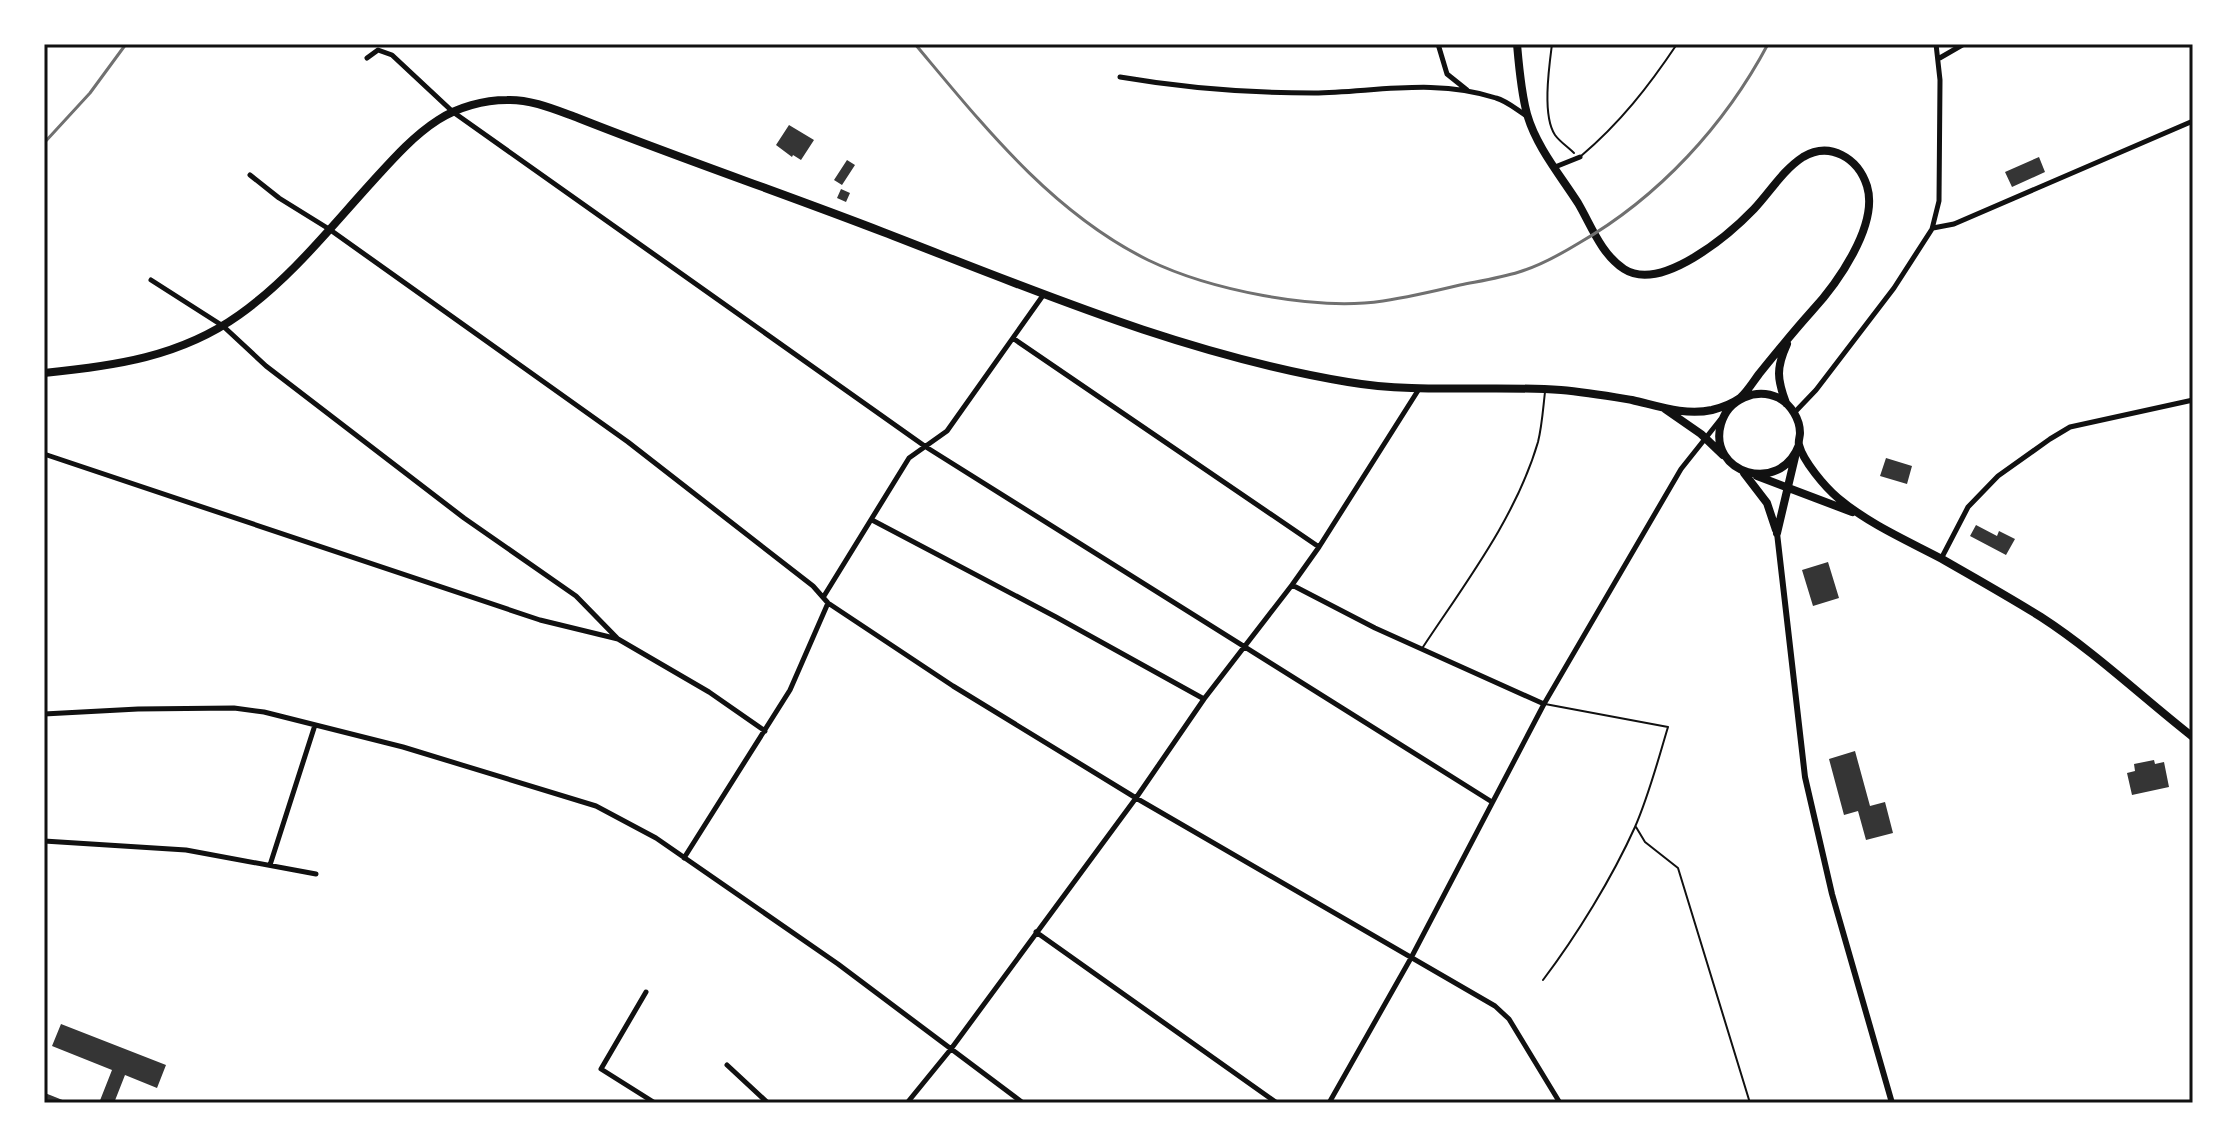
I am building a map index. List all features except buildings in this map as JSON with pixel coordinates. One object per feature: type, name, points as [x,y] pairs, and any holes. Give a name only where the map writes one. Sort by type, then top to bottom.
[{"type":"highway","points":[[1520,45],[1528,117],[1538,139],[1601,243],[1627,271],[1641,276],[1661,274],[1685,262],[1732,229],[1799,161],[1820,151],[1840,154],[1856,166],[1866,183],[1869,204],[1866,222],[1837,281],[1724,416],[1720,440],[1729,461]]},
{"type":"highway","points":[[44,373],[142,360],[172,351],[223,326],[278,284],[410,143],[439,119],[482,103],[508,99],[544,107],[1112,321],[1238,360],[1351,383],[1420,389],[1587,392],[1697,412],[1762,394],[1786,403]]},
{"type":"highway","points":[[1777,533],[1800,430],[1780,385],[1779,362],[1792,333]]},
{"type":"highway","points":[[1661,407],[1706,438],[1741,470],[1767,503],[1777,533]]},
{"type":"highway","points":[[1741,470],[1754,474],[1775,472],[1788,464],[1798,448]]},
{"type":"highway","points":[[1798,448],[1821,480],[1857,514]]},
{"type":"highway","points":[[1741,470],[1857,514],[1941,559],[2068,635],[2193,737]]},
{"type":"main road","points":[[1777,533],[1805,777],[1832,894],[1892,1103]]},
{"type":"street","points":[[1438,44],[1447,74],[1468,91]]},
{"type":"street","points":[[1794,413],[1816,390],[1894,288],[1932,229],[1939,201],[1936,44]]},
{"type":"street","points":[[1938,59],[1964,44]]},
{"type":"street","points":[[367,58],[378,50],[392,55],[453,112],[926,447],[1492,802]]},
{"type":"street","points":[[1120,77],[1173,85],[1316,93],[1414,85],[1498,98],[1528,117]]},
{"type":"street","points":[[1932,229],[1954,224],[2193,121]]},
{"type":"street","points":[[1555,167],[1580,157]]},
{"type":"street","points":[[250,175],[628,442],[824,596],[828,603],[913,661],[1136,798],[1502,1012],[1560,1103]]},
{"type":"street","points":[[151,280],[223,326],[266,366],[464,518],[576,596],[618,639],[709,692],[765,731]]},
{"type":"street","points":[[824,596],[909,458],[947,431],[1044,293]]},
{"type":"street","points":[[1014,339],[1319,547]]},
{"type":"street","points":[[907,1103],[951,1049],[1136,798],[1204,699],[1292,585],[1420,389]]},
{"type":"street","points":[[1941,559],[1968,507],[1998,476],[2050,439],[2070,427],[2193,400]]},
{"type":"street","points":[[1329,1103],[1411,958],[1544,704],[1681,469],[1724,416]]},
{"type":"street","points":[[44,454],[540,620],[618,639]]},
{"type":"street","points":[[872,520],[1204,699]]},
{"type":"street","points":[[1292,585],[1375,628],[1544,704]]},
{"type":"street","points":[[684,858],[800,670],[828,603]]},
{"type":"street","points":[[44,714],[234,708],[264,712],[403,747],[596,806],[656,838],[838,964],[1023,1103]]},
{"type":"street","points":[[270,865],[315,725]]},
{"type":"street","points":[[44,841],[186,850],[316,874]]},
{"type":"street","points":[[1036,932],[1277,1103]]},
{"type":"street","points":[[646,992],[601,1069],[655,1103]]},
{"type":"street","points":[[727,1065],[768,1103]]},
{"type":"lane","points":[[1580,157],[1622,119],[1652,83],[1677,44]]},
{"type":"lane","points":[[1422,648],[1495,537],[1530,465],[1539,438],[1545,389]]},
{"type":"lane","points":[[1543,980],[1587,916],[1635,826],[1668,727],[1544,704]]},
{"type":"lane","points":[[1635,826],[1645,842],[1678,868],[1750,1103]]},
{"type":"path","points":[[1552,44],[1548,73],[1549,124],[1555,136],[1580,157]]},
{"type":"railway","points":[[44,143],[90,93],[126,44]]},
{"type":"railway","points":[[915,44],[1021,164],[1080,217],[1113,240],[1148,260],[1201,280],[1263,296],[1326,303],[1402,298],[1519,272],[1557,255],[1608,225],[1663,181],[1732,103],[1768,44]]}]
